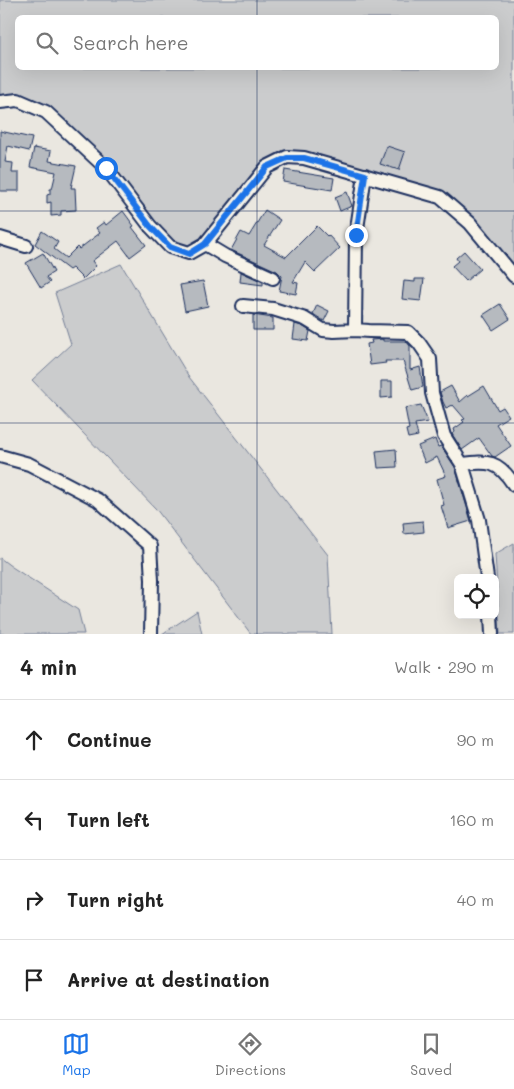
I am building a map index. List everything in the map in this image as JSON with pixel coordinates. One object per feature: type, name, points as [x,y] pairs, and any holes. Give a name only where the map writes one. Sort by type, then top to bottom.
[{"type":"street","points":[[0,102],[18,100],[46,112],[106,168],[150,226],[170,247],[189,254],[205,244],[267,167],[287,158],[304,158],[440,197],[470,223],[514,276]]},
{"type":"street","points":[[355,330],[356,235],[365,175]]},
{"type":"street","points":[[0,238],[26,246]]},
{"type":"street","points":[[205,244],[225,256],[273,278]]},
{"type":"street","points":[[243,306],[273,309],[305,319],[323,330],[408,332],[419,343],[430,358],[432,393],[444,436],[462,464],[479,520],[486,574]]},
{"type":"street","points":[[0,456],[29,464],[98,500],[150,546],[152,580],[151,634]]},
{"type":"street","points":[[462,464],[485,461],[497,466],[509,476],[514,485]]},
{"type":"street","points":[[491,619],[492,634]]},
{"type":"shaded area","points":[[0,0],[514,0],[514,279],[440,197],[304,158],[267,167],[205,244],[178,250],[59,124],[19,100],[0,105]]},
{"type":"shaded area","points":[[121,264],[189,377],[328,555],[332,634],[251,634],[156,509],[32,380],[71,344],[55,293]]},
{"type":"shaded area","points":[[514,543],[514,634],[500,634],[499,574],[496,574],[495,554]]},
{"type":"shaded area","points":[[0,558],[78,610],[84,634],[0,634]]},
{"type":"shaded area","points":[[197,611],[202,634],[162,634]]},
{"type":"building","points":[[0,131],[32,138],[29,151],[8,146],[5,162],[13,163],[12,173],[19,173],[19,191],[0,191]]},
{"type":"building","points":[[387,146],[405,152],[399,170],[380,164]]},
{"type":"building","points":[[34,148],[51,151],[49,161],[76,166],[71,188],[75,188],[76,210],[61,211],[61,215],[51,216],[51,202],[47,203],[47,195],[50,194],[50,189],[52,189],[56,172],[30,167]]},
{"type":"building","points":[[285,170],[334,178],[332,190],[283,182]]},
{"type":"building","points":[[347,192],[352,206],[340,211],[335,197]]},
{"type":"building","points":[[265,210],[280,220],[264,245],[286,257],[317,226],[340,248],[315,272],[305,262],[293,282],[298,283],[296,294],[279,291],[282,276],[277,271],[231,250],[241,232],[249,236]]},
{"type":"building","points":[[123,211],[134,226],[132,227],[146,245],[130,257],[118,241],[92,261],[96,266],[83,279],[72,268],[69,270],[35,244],[42,231],[58,242],[54,249],[66,258],[77,247],[79,249],[100,233],[96,228],[104,222],[106,225]]},
{"type":"building","points":[[464,251],[480,269],[466,281],[452,266],[458,261],[456,258]]},
{"type":"building","points":[[43,253],[54,272],[46,277],[50,282],[41,288],[26,263]]},
{"type":"building","points":[[241,272],[263,282],[263,285],[240,282]]},
{"type":"building","points":[[415,279],[424,279],[421,301],[402,299],[404,281],[415,282]]},
{"type":"building","points":[[203,281],[208,306],[185,311],[180,285]]},
{"type":"building","points":[[500,304],[510,319],[493,330],[483,315]]},
{"type":"building","points":[[317,305],[329,311],[324,321],[313,314]]},
{"type":"building","points":[[253,315],[273,318],[273,330],[253,330]]},
{"type":"building","points":[[295,324],[310,331],[308,341],[293,339]]},
{"type":"building","points":[[383,339],[383,341],[406,341],[410,346],[410,370],[420,367],[423,387],[412,390],[403,361],[385,361],[386,363],[370,365],[367,344],[372,343],[371,340]]},
{"type":"building","points":[[381,381],[392,381],[392,397],[381,398]]},
{"type":"building","points":[[451,386],[460,402],[484,386],[498,410],[503,407],[509,416],[496,424],[511,446],[495,457],[492,456],[479,438],[462,450],[452,434],[455,432],[454,429],[464,422],[462,420],[465,419],[453,405],[446,408],[440,392]]},
{"type":"building","points":[[421,405],[428,422],[415,424],[418,436],[408,438],[406,430],[409,429],[405,408]]},
{"type":"building","points":[[435,439],[438,447],[441,446],[455,467],[471,521],[448,528],[441,506],[444,505],[437,479],[446,476],[437,457],[425,463],[418,446]]},
{"type":"building","points":[[396,449],[397,467],[378,468],[376,451]]},
{"type":"building","points":[[423,521],[424,532],[404,534],[403,523]]},
{"type":"route","points":[[106,168],[150,226],[170,247],[189,254],[205,244],[267,167],[287,158],[304,158],[365,175],[356,235]]}]
